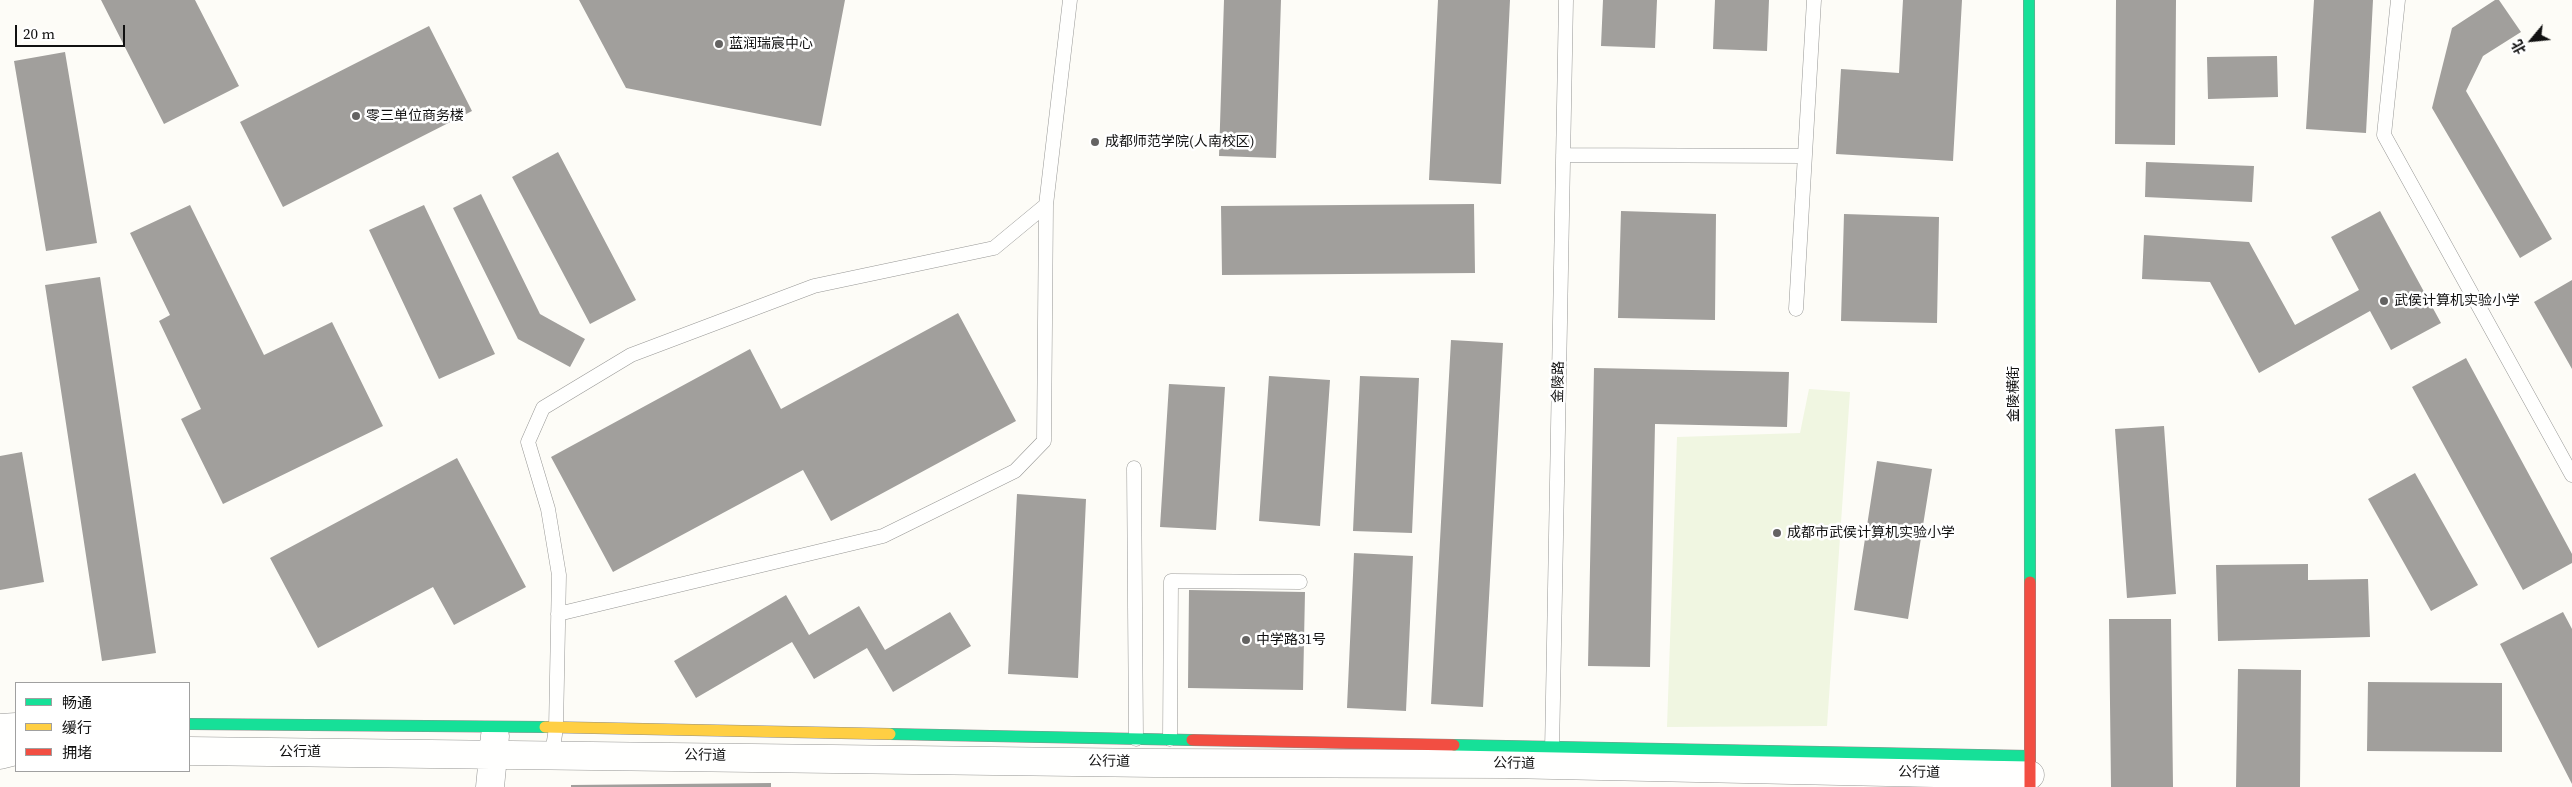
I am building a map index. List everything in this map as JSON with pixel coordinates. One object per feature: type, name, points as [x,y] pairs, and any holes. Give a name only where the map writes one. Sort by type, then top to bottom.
[{"type":"street","name":"金陵横街","points":[[2029,0],[2030,773]]},
{"type":"street","name":"公行道","points":[[190,724],[496,726],[554,741]]},
{"type":"street","points":[[490,787],[496,726]]},
{"type":"street","points":[[0,728],[15,727]]},
{"type":"street","name":"公行道","points":[[190,751],[493,753],[554,741],[1154,753],[1505,765],[1552,755],[2030,773]]},
{"type":"street","points":[[0,755],[15,750]]},
{"type":"lane","points":[[558,614],[883,536],[1015,471],[1044,441],[1046,205],[1070,0]]},
{"type":"lane","name":"金陵路","points":[[1552,755],[1566,0]]},
{"type":"lane","points":[[1796,309],[1814,0]]},
{"type":"lane","points":[[2398,0],[2384,135],[2572,475]]},
{"type":"lane","points":[[1563,155],[1804,156]]},
{"type":"lane","points":[[554,741],[559,575],[548,509],[528,442],[544,408],[631,355],[814,286],[994,248],[1046,205]]},
{"type":"lane","points":[[1134,468],[1154,753]]},
{"type":"lane","points":[[1154,753],[1171,581],[1300,582]]},
{"type":"green space","points":[[1809,389],[1850,392],[1827,726],[1667,727],[1677,437],[1800,433]]},
{"type":"building","points":[[101,0],[195,0],[239,86],[164,124]]},
{"type":"building","name":"蓝润瑞宸中心","points":[[579,0],[845,0],[821,126],[626,88]]},
{"type":"building","points":[[1224,0],[1281,0],[1276,158],[1219,156]]},
{"type":"building","points":[[1438,0],[1510,0],[1501,184],[1429,180]]},
{"type":"building","points":[[1603,0],[1657,0],[1655,48],[1601,46]]},
{"type":"building","points":[[1715,0],[1769,0],[1767,51],[1713,49]]},
{"type":"building","points":[[1903,0],[1962,0],[1953,161],[1836,154],[1841,69],[1899,73]]},
{"type":"building","points":[[2116,0],[2176,0],[2175,145],[2115,144]]},
{"type":"building","points":[[2314,0],[2373,0],[2366,133],[2306,129]]},
{"type":"building","points":[[2495,0],[2499,0],[2521,32],[2483,56],[2466,91],[2552,239],[2520,258],[2432,108],[2452,28]]},
{"type":"building","name":"零三单位商务楼","points":[[429,26],[472,111],[283,207],[240,122]]},
{"type":"building","points":[[65,52],[97,243],[46,251],[14,61]]},
{"type":"building","points":[[2277,56],[2278,97],[2208,99],[2207,57]]},
{"type":"building","points":[[558,152],[636,300],[590,324],[512,177]]},
{"type":"building","points":[[2146,162],[2254,166],[2252,202],[2145,197]]},
{"type":"building","points":[[481,194],[540,314],[585,339],[570,367],[518,339],[453,208]]},
{"type":"building","points":[[1474,204],[1475,273],[1222,275],[1221,206]]},
{"type":"building","points":[[190,205],[264,355],[332,322],[383,426],[223,504],[181,419],[201,409],[159,321],[170,315],[130,233]]},
{"type":"building","points":[[424,205],[495,354],[439,379],[369,230]]},
{"type":"building","points":[[1621,211],[1716,214],[1715,320],[1618,318]]},
{"type":"building","name":"武侯计算机实验小学","points":[[2380,211],[2441,323],[2391,350],[2370,311],[2259,373],[2210,282],[2142,279],[2144,235],[2249,242],[2295,325],[2359,290],[2331,237]]},
{"type":"building","points":[[1844,214],[1939,217],[1937,323],[1841,321]]},
{"type":"building","points":[[100,277],[156,653],[102,661],[45,285]]},
{"type":"building","points":[[2572,280],[2572,369],[2534,302]]},
{"type":"building","points":[[958,313],[1016,421],[831,521],[803,470],[613,572],[551,457],[750,349],[781,409]]},
{"type":"building","points":[[1451,340],[1503,343],[1483,707],[1431,704]]},
{"type":"building","points":[[2466,358],[2572,554],[2572,563],[2523,590],[2412,387]]},
{"type":"building","points":[[1594,368],[1789,372],[1787,427],[1655,424],[1650,667],[1588,666]]},
{"type":"building","points":[[1269,376],[1330,380],[1320,526],[1259,521]]},
{"type":"building","points":[[1360,376],[1419,378],[1412,533],[1353,531]]},
{"type":"building","points":[[1169,384],[1225,387],[1216,530],[1160,527]]},
{"type":"building","points":[[2164,426],[2176,594],[2127,598],[2115,429]]},
{"type":"building","points":[[22,452],[44,582],[0,590],[0,456]]},
{"type":"building","points":[[457,458],[526,587],[454,625],[433,587],[318,648],[270,558]]},
{"type":"building","points":[[1877,461],[1932,469],[1908,619],[1854,610]]},
{"type":"building","points":[[2415,473],[2478,585],[2431,611],[2368,499]]},
{"type":"building","points":[[1017,494],[1086,499],[1078,678],[1008,674]]},
{"type":"building","points":[[1354,553],[1413,556],[1406,711],[1347,708]]},
{"type":"building","points":[[2308,564],[2308,580],[2368,579],[2370,637],[2218,641],[2216,565]]},
{"type":"building","name":"中学路31号","points":[[1189,590],[1305,592],[1303,690],[1188,688]]},
{"type":"building","points":[[786,595],[809,635],[859,606],[885,650],[950,612],[971,646],[893,692],[867,648],[814,679],[792,642],[696,698],[674,661]]},
{"type":"building","points":[[2563,612],[2572,629],[2572,784],[2500,644]]},
{"type":"building","points":[[2109,619],[2171,619],[2173,787],[2111,787]]},
{"type":"building","points":[[2238,669],[2301,670],[2300,787],[2236,787]]},
{"type":"building","points":[[2368,682],[2502,683],[2502,752],[2367,751]]},
{"type":"building","points":[[771,783],[771,787],[571,787],[571,785]]},
{"type":"traffic: fast","points":[[2029,0],[2030,582]]},
{"type":"traffic: fast","points":[[190,724],[545,727]]},
{"type":"traffic: fast","points":[[890,734],[1192,740]]},
{"type":"traffic: fast","points":[[1454,745],[2030,756]]},
{"type":"traffic: slow","points":[[545,727],[890,734]]},
{"type":"traffic: jam","points":[[2030,582],[2030,787]]},
{"type":"traffic: jam","points":[[1192,740],[1454,745]]},
{"type":"place","name":"蓝润瑞宸中心","points":[[719,44]]},
{"type":"place","name":"零三单位商务楼","points":[[356,116]]},
{"type":"place","name":"成都师范学院(人南校区)","points":[[1095,142]]},
{"type":"place","name":"武侯计算机实验小学","points":[[2384,301]]},
{"type":"place","name":"成都市武侯计算机实验小学","points":[[1777,533]]},
{"type":"place","name":"中学路31号","points":[[1246,640]]}]
